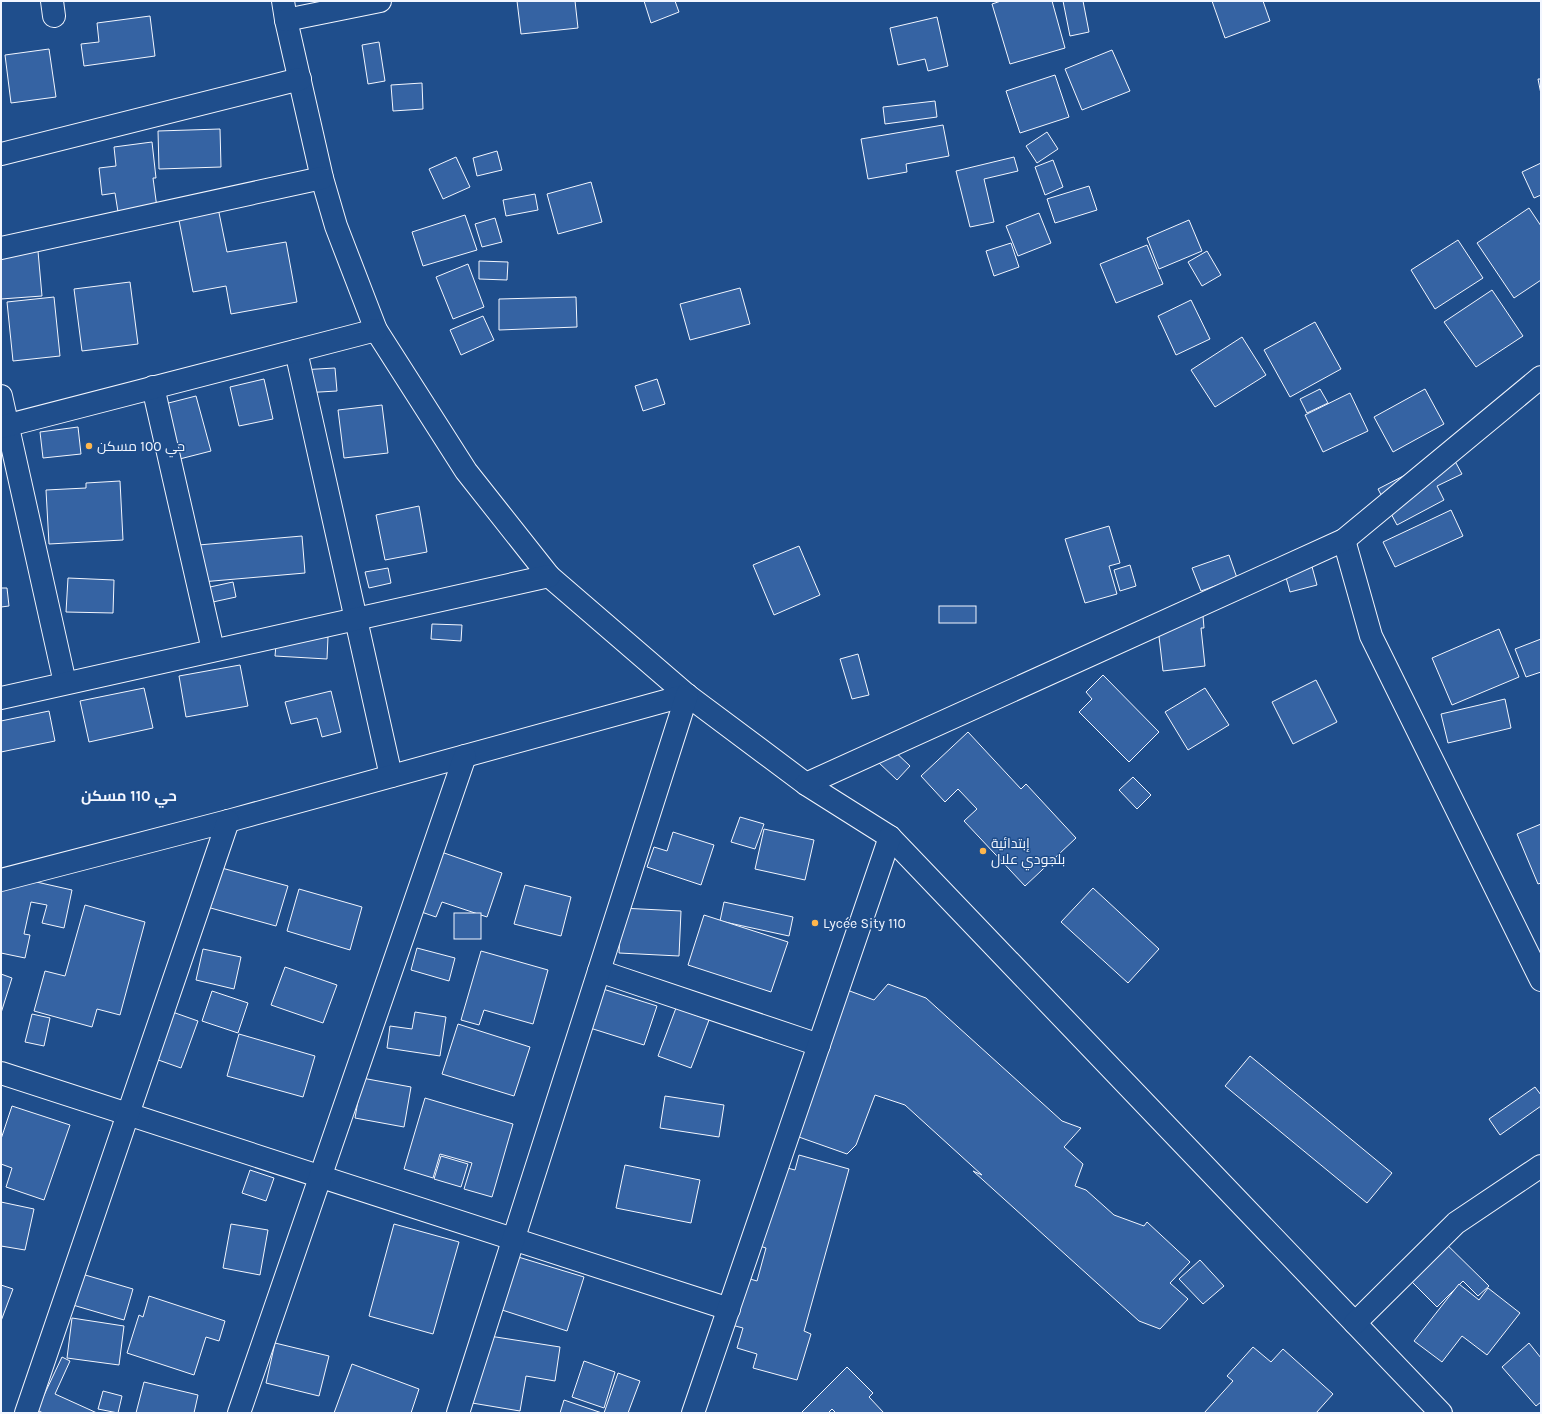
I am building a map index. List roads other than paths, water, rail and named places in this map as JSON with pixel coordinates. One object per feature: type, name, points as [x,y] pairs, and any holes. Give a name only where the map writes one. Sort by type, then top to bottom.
[{"type":"street","points":[[380,1],[284,11],[322,178],[336,226],[376,330],[466,471],[549,576],[687,695],[806,784],[890,837],[1441,1413]]},
{"type":"street","points":[[1,154],[300,79]]},
{"type":"street","points":[[1,248],[322,178]]},
{"type":"street","points":[[4,426],[376,330]]},
{"type":"street","points":[[296,351],[391,776]]},
{"type":"street","points":[[806,784],[1344,540],[1541,377]]},
{"type":"street","points":[[153,388],[213,650]]},
{"type":"street","points":[[1,396],[4,426],[65,683]]},
{"type":"street","points":[[1344,540],[1371,636],[1541,980]]},
{"type":"street","points":[[1,698],[549,576]]},
{"type":"street","points":[[1,880],[228,821],[687,695]]},
{"type":"street","points":[[458,1413],[687,695]]},
{"type":"street","points":[[239,1413],[465,756]]},
{"type":"street","points":[[26,1413],[228,821]]},
{"type":"street","points":[[693,1413],[890,837]]},
{"type":"street","points":[[599,971],[819,1045]]},
{"type":"street","points":[[1,1073],[729,1309]]},
{"type":"street","points":[[1355,1323],[1456,1223],[1541,1166]]},
{"type":"place","name":"حي 100 مسكن","points":[[89,446]]},
{"type":"place","name":"إبتدائية بلجودي علال","points":[[983,851]]},
{"type":"place","name":"Lycée Sity 110","points":[[815,923]]},
{"type":"district","name":"حي 110 مسكن","points":[[129,796]]}]
